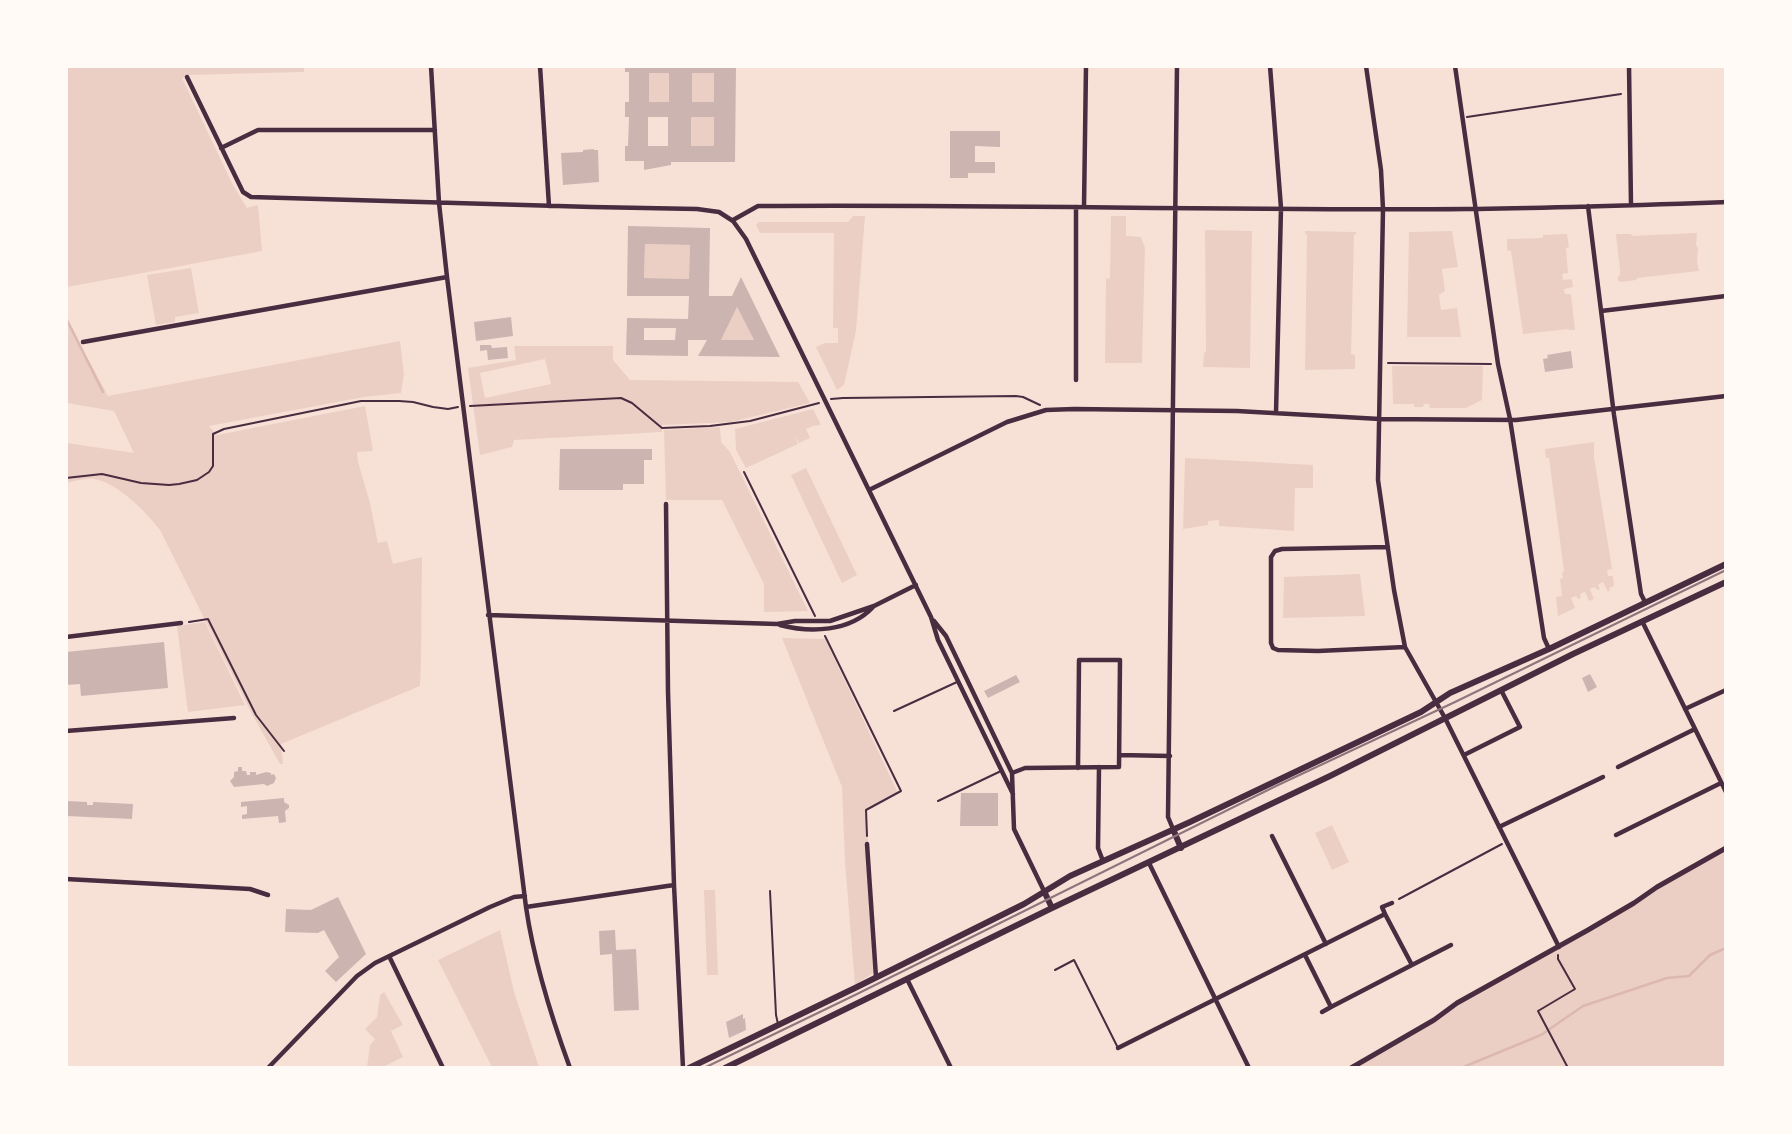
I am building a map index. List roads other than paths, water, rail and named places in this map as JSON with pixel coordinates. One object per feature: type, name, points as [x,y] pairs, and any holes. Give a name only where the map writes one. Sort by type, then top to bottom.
[{"type":"main road","points":[[689,1068],[1024,904],[1063,879],[1421,712],[1450,693],[1726,564]]},
{"type":"main road","points":[[725,1068],[1726,582]]},
{"type":"main road","points":[[1173,829],[1181,848]]},
{"type":"main road","points":[[1044,891],[1052,908]]},
{"type":"street","points":[[431,66],[439,203],[447,277],[526,907],[547,998],[570,1068]]},
{"type":"street","points":[[540,66],[549,206]]},
{"type":"street","points":[[1084,207],[1086,66]]},
{"type":"street","points":[[1173,829],[1168,817],[1177,66]]},
{"type":"street","points":[[1270,66],[1281,208],[1276,413]]},
{"type":"street","points":[[1366,66],[1381,170],[1383,208],[1378,480],[1405,647],[1464,755],[1559,947]]},
{"type":"street","points":[[1455,66],[1498,364],[1510,419],[1544,638],[1549,649]]},
{"type":"street","points":[[1629,66],[1631,205]]},
{"type":"street","points":[[187,77],[243,192],[251,197],[708,209],[733,220],[746,239],[916,585],[938,640],[1013,793]]},
{"type":"street","points":[[222,148],[258,131],[435,130]]},
{"type":"street","points":[[733,220],[758,206],[1475,209],[1726,202]]},
{"type":"street","points":[[1588,206],[1614,410],[1641,594],[1645,602]]},
{"type":"street","points":[[1076,207],[1076,380]]},
{"type":"street","points":[[83,342],[447,277]]},
{"type":"street","points":[[1601,311],[1726,296]]},
{"type":"street","points":[[869,490],[1007,422],[1046,410],[1276,413],[1380,419],[1510,419],[1726,396]]},
{"type":"street","points":[[666,504],[674,885],[683,1068]]},
{"type":"street","points":[[1388,547],[1275,551],[1271,557],[1271,643],[1273,648],[1278,650],[1405,647]]},
{"type":"street","points":[[488,615],[777,624],[795,621],[818,622],[830,621],[874,606],[916,585]]},
{"type":"street","points":[[777,624],[794,629],[832,628],[850,622],[874,606]]},
{"type":"street","points":[[931,618],[946,636],[1012,773],[1014,830],[1044,891]]},
{"type":"street","points":[[1641,621],[1726,792]]},
{"type":"street","points":[[66,636],[181,623]]},
{"type":"street","points":[[1012,773],[1025,768],[1078,768],[1119,767],[1120,660],[1079,660],[1078,768]]},
{"type":"street","points":[[1464,755],[1520,727],[1501,689]]},
{"type":"street","points":[[1685,709],[1726,690]]},
{"type":"street","points":[[66,731],[234,718]]},
{"type":"street","points":[[1618,766],[1695,729]]},
{"type":"street","points":[[1119,755],[1170,756]]},
{"type":"street","points":[[1099,767],[1098,848],[1104,861]]},
{"type":"street","points":[[1499,827],[1603,776]]},
{"type":"street","points":[[1616,835],[1721,783]]},
{"type":"street","points":[[1272,836],[1326,944]]},
{"type":"street","points":[[867,844],[876,978]]},
{"type":"street","points":[[1351,1068],[1434,1020],[1457,1003],[1559,947],[1726,848]]},
{"type":"street","points":[[1149,863],[1249,1068]]},
{"type":"street","points":[[66,879],[250,889],[268,895]]},
{"type":"street","points":[[526,907],[674,885]]},
{"type":"street","points":[[268,1068],[357,976],[375,963],[490,907],[525,895]]},
{"type":"street","points":[[1392,902],[1382,907],[1412,965]]},
{"type":"street","points":[[1118,1048],[1385,914]]},
{"type":"street","points":[[1322,1012],[1451,945]]},
{"type":"street","points":[[1305,955],[1331,1007]]},
{"type":"street","points":[[389,956],[443,1068]]},
{"type":"street","points":[[907,979],[951,1068]]},
{"type":"lane","points":[[894,711],[958,681]]},
{"type":"lane","points":[[938,801],[1002,771]]},
{"type":"lane","points":[[771,891],[778,1025]]},
{"type":"lane","points":[[1055,970],[1074,960],[1118,1048]]},
{"type":"waterway","points":[[66,318],[103,392]]},
{"type":"waterway","points":[[1461,1068],[1541,1035],[1583,1006],[1667,978],[1689,976],[1710,955],[1726,948]]},
{"type":"tram line","points":[[704,1068],[1276,786],[1726,570]]}]
